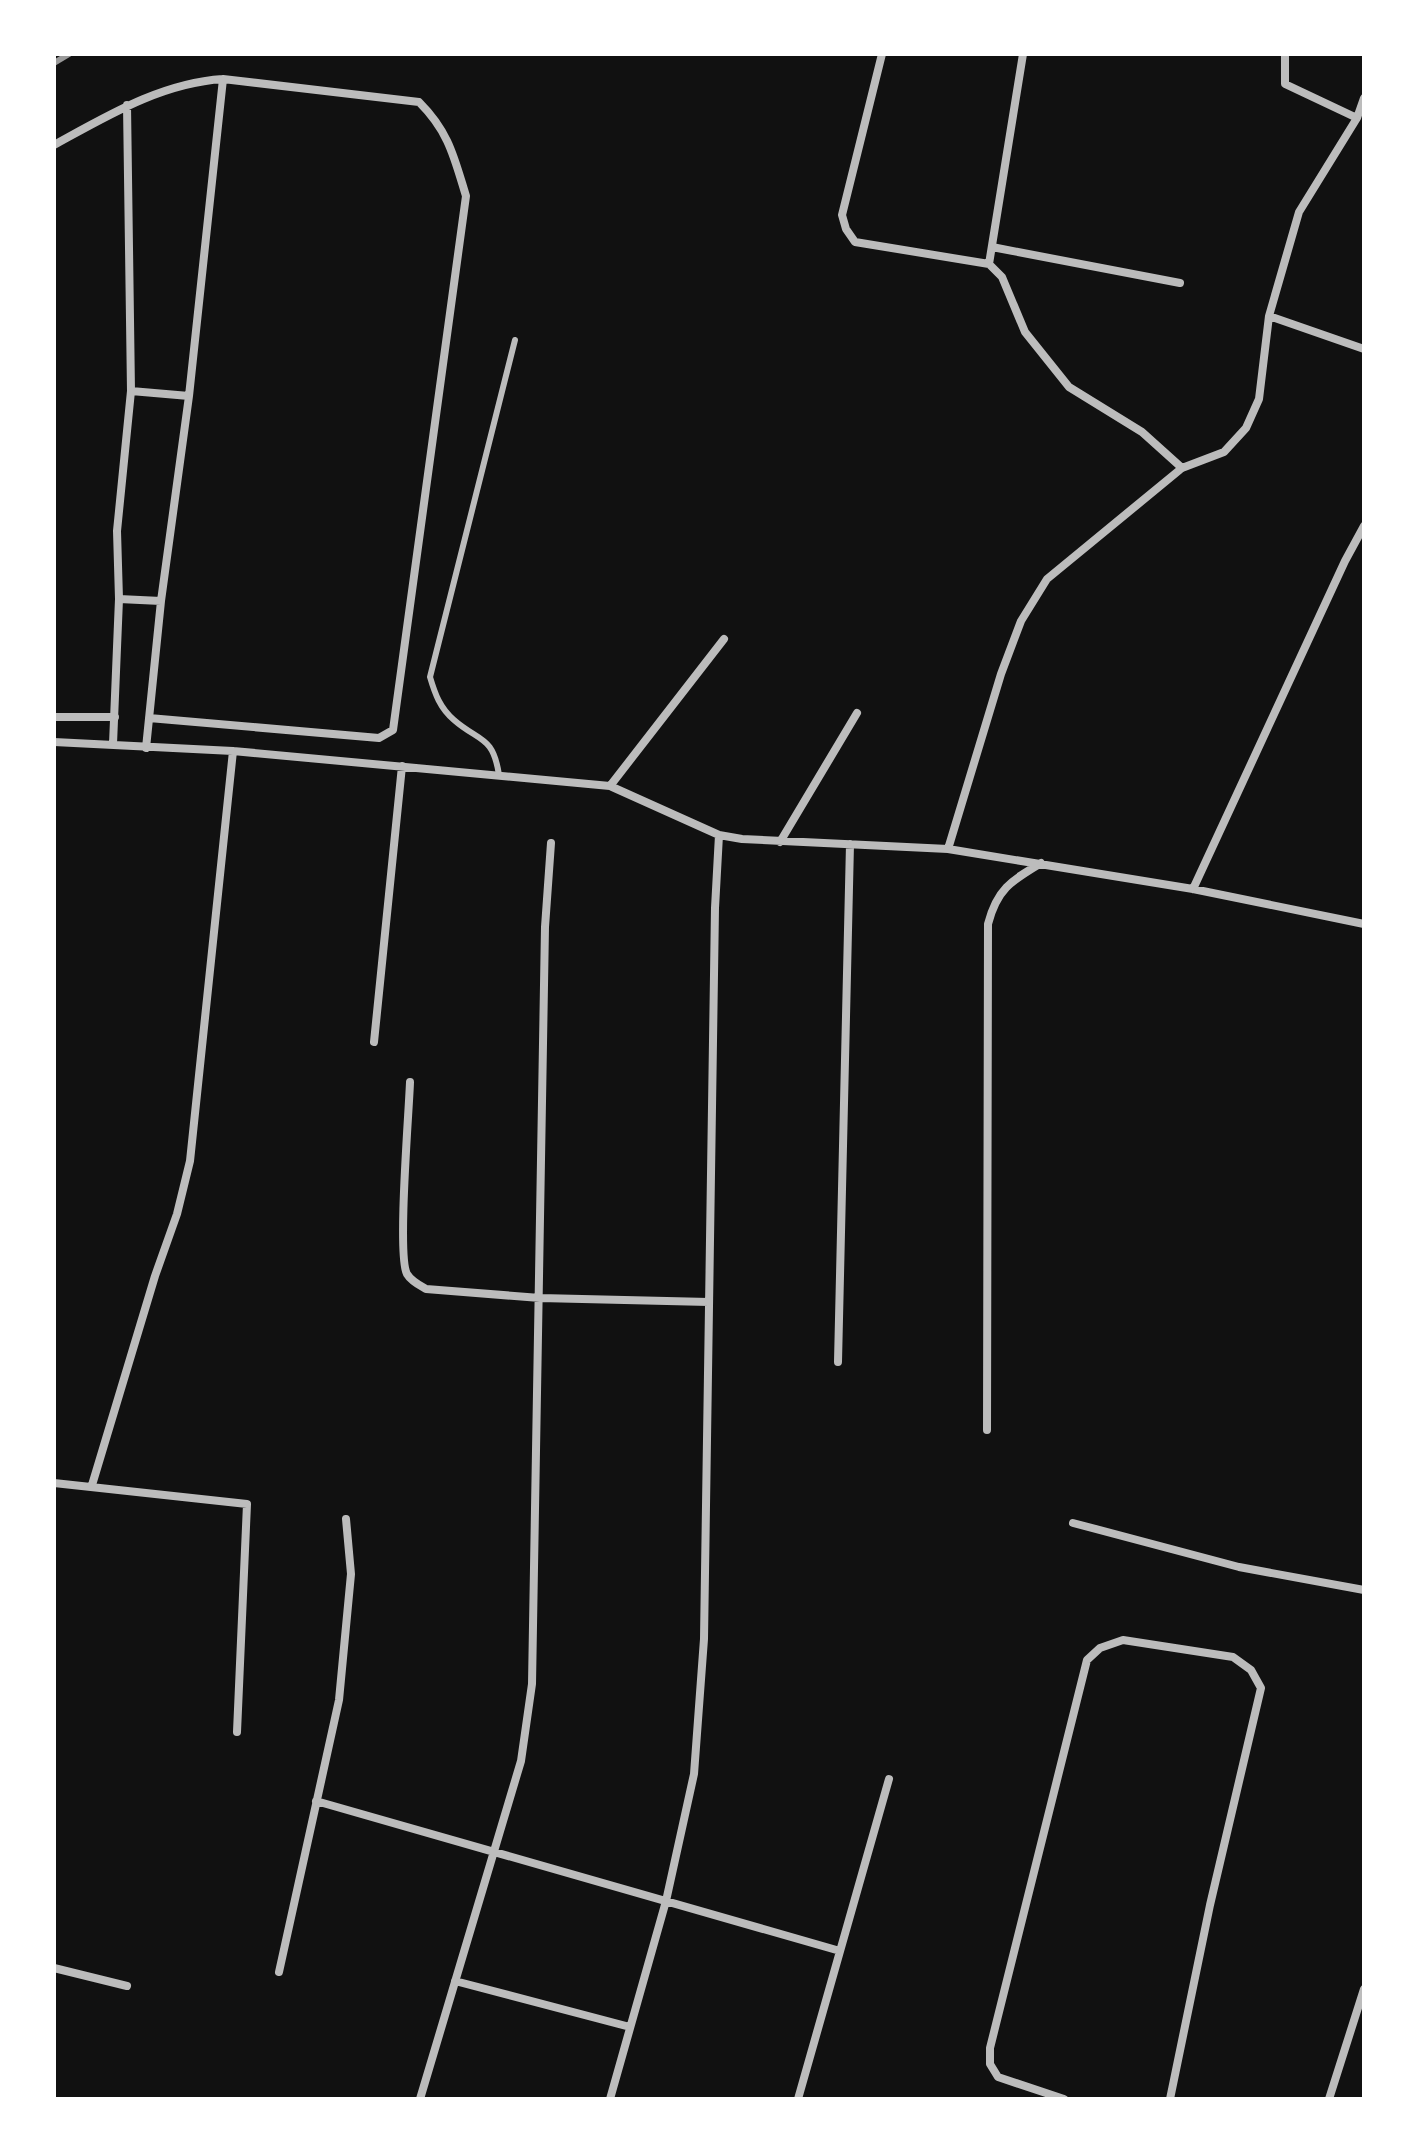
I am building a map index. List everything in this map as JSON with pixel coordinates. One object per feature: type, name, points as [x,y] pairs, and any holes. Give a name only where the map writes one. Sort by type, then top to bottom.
[{"type":"street","points":[[882,54],[842,215],[846,229],[855,242],[989,264],[1002,277],[1025,332],[1069,387],[1142,432],[1182,468]]},
{"type":"street","points":[[989,264],[1023,54]]},
{"type":"street","points":[[1285,54],[1285,84],[1357,118]]},
{"type":"street","points":[[146,748],[161,601],[189,396],[223,79]]},
{"type":"street","points":[[54,145],[127,105],[196,81],[223,79],[419,102],[437,120],[452,149],[466,196],[393,730],[379,738],[149,718]]},
{"type":"street","points":[[948,849],[1001,674],[1021,621],[1047,579],[1182,468],[1224,452],[1246,428],[1259,399],[1269,316],[1299,212],[1357,118],[1364,98]]},
{"type":"street","points":[[113,744],[119,599],[117,531],[131,391],[127,105]]},
{"type":"street","points":[[992,247],[1180,283]]},
{"type":"street","points":[[1269,316],[1364,349]]},
{"type":"street","points":[[131,391],[189,396]]},
{"type":"street","points":[[1193,889],[1364,526]]},
{"type":"street","points":[[119,599],[161,601]]},
{"type":"street","points":[[610,786],[724,639]]},
{"type":"street","points":[[780,842],[857,713]]},
{"type":"street","points":[[54,717],[115,717]]},
{"type":"street","points":[[54,742],[233,751],[610,786],[719,835],[780,842],[948,849],[1193,889],[1364,924]]},
{"type":"street","points":[[92,1485],[155,1276],[177,1214],[190,1161],[233,751]]},
{"type":"street","points":[[374,1042],[402,766]]},
{"type":"street","points":[[610,2099],[666,1901],[694,1774],[704,1639],[719,835]]},
{"type":"street","points":[[420,2099],[521,1761],[532,1684],[545,927],[551,843]]},
{"type":"street","points":[[838,1362],[850,844]]},
{"type":"street","points":[[987,1430],[988,924],[993,902],[1003,888],[1041,863]]},
{"type":"street","points":[[410,1082],[403,1237],[405,1272],[414,1282],[426,1289],[540,1298],[709,1302]]},
{"type":"street","points":[[54,1483],[247,1504],[237,1732]]},
{"type":"street","points":[[279,1972],[339,1700],[351,1574],[346,1519]]},
{"type":"street","points":[[1073,1523],[1239,1567],[1364,1590]]},
{"type":"street","points":[[1064,2099],[998,2077],[990,2064],[990,2048],[1087,1660],[1100,1648],[1123,1640],[1233,1657],[1251,1670],[1261,1688],[1210,1905],[1170,2099]]},
{"type":"street","points":[[798,2099],[889,1779]]},
{"type":"street","points":[[316,1801],[840,1951]]},
{"type":"street","points":[[54,1968],[127,1986]]},
{"type":"street","points":[[455,1981],[630,2027]]},
{"type":"street","points":[[1329,2099],[1364,1989]]},
{"type":"lane","points":[[499,775],[496,755],[481,737],[454,721],[436,699],[430,677],[515,340]]},
{"type":"railway","points":[[54,63],[69,54]]}]
